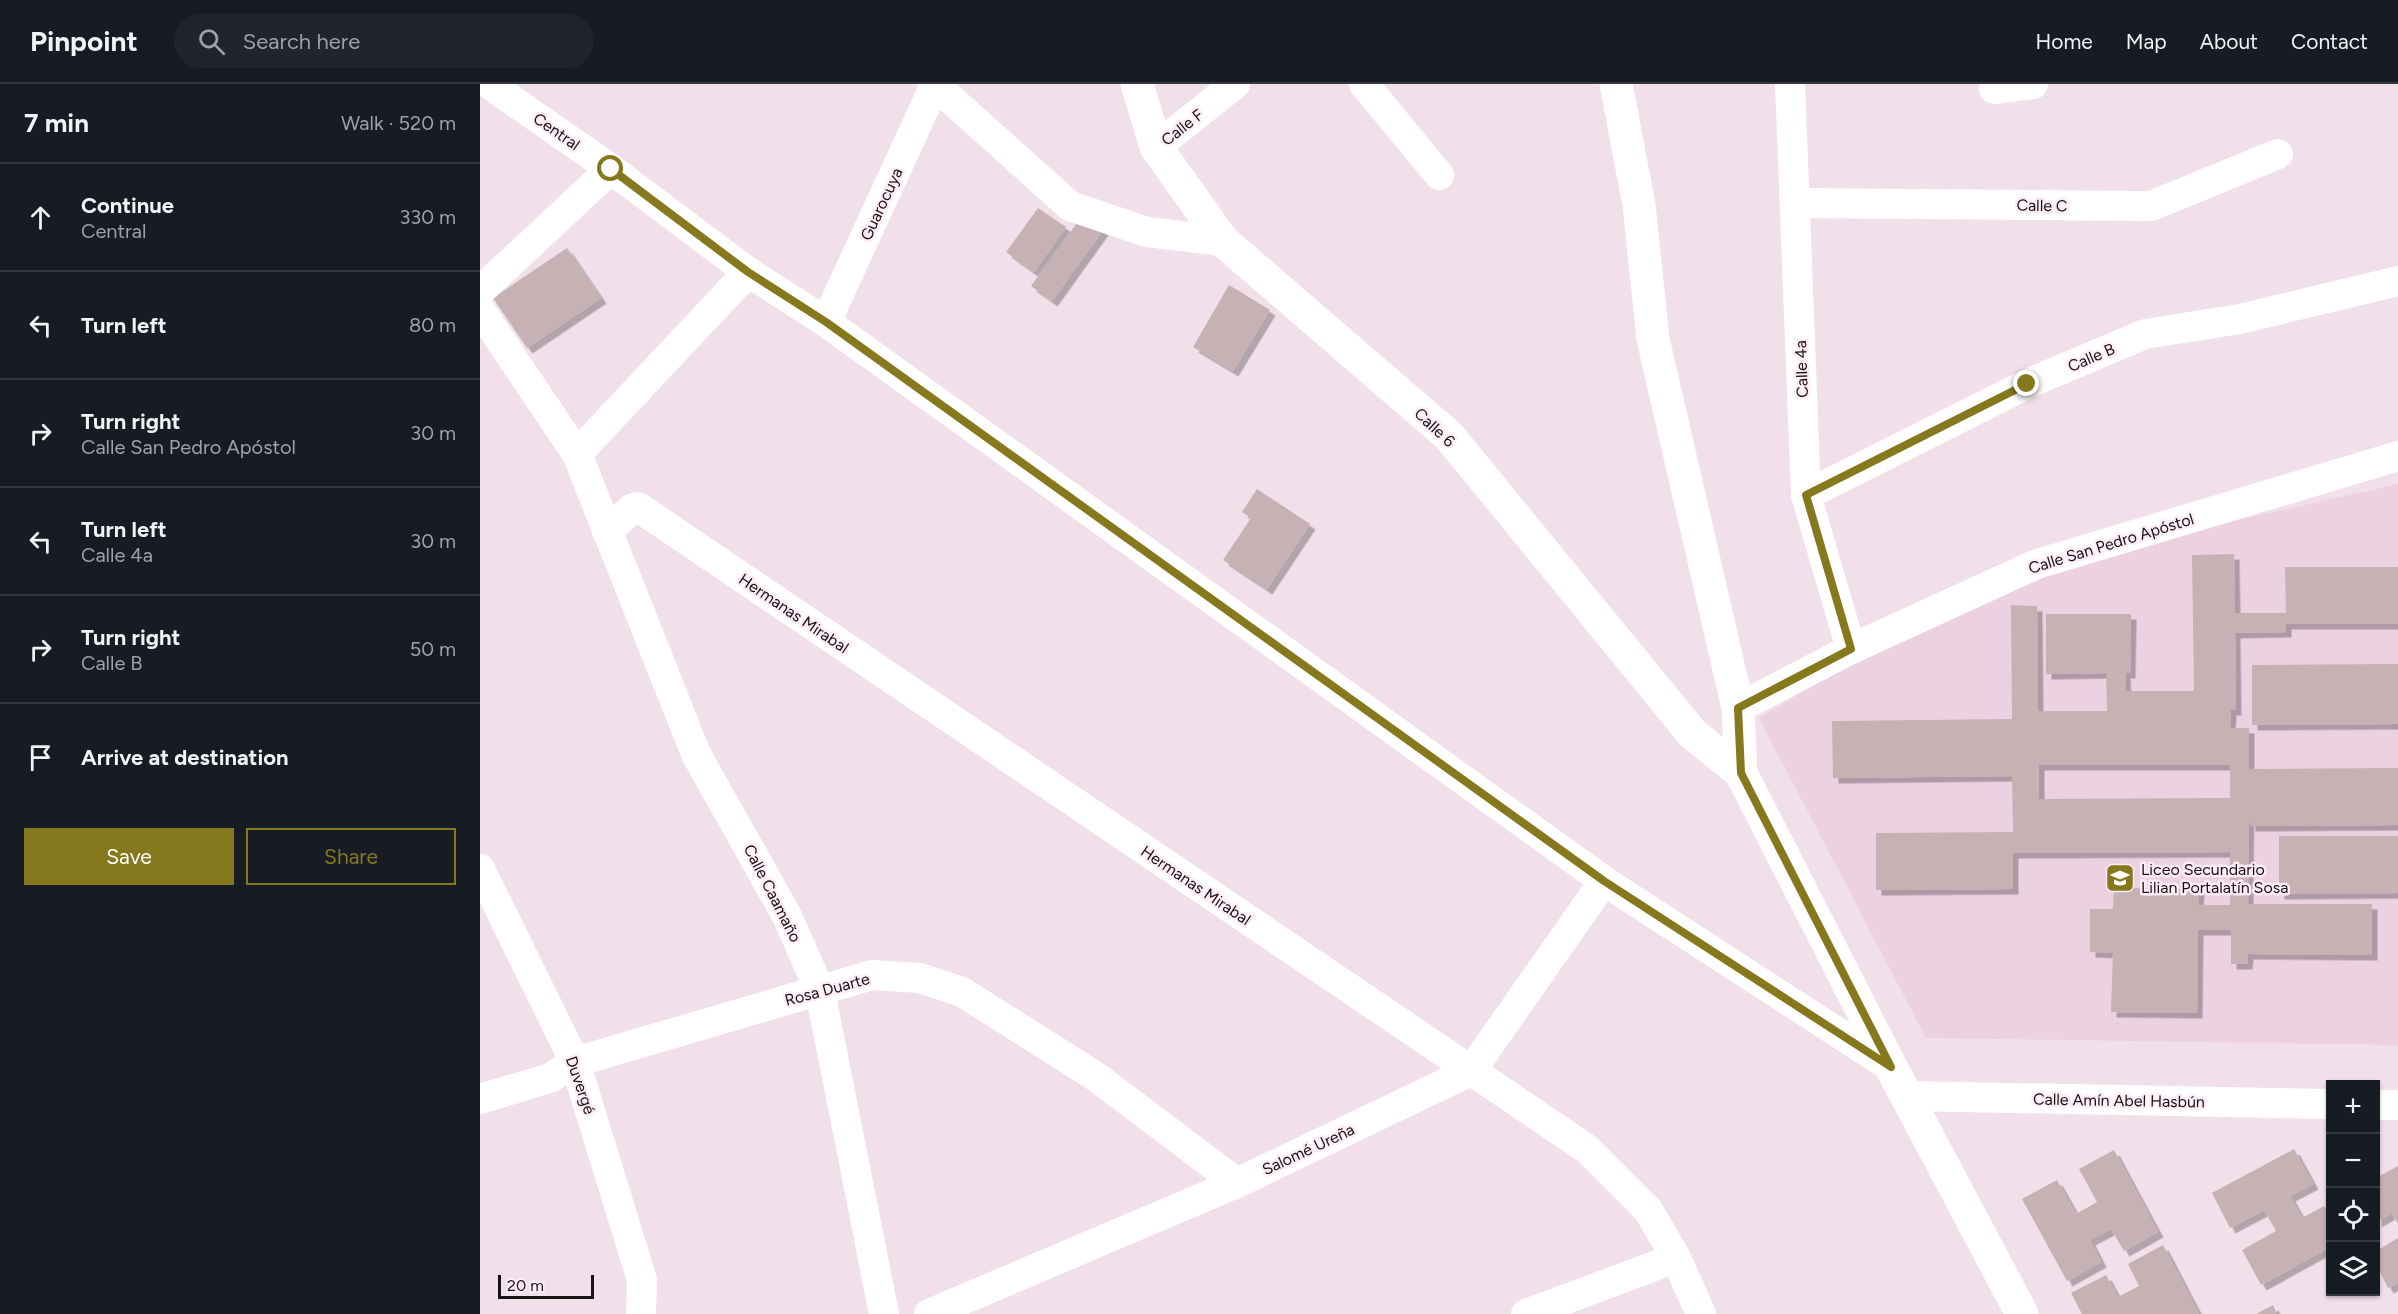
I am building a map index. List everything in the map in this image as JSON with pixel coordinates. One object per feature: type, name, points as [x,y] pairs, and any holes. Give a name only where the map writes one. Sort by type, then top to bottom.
[{"type":"street","name":"Central","points":[[491,84],[611,169],[748,272],[826,322],[1604,881],[1891,1067]]},
{"type":"street","name":"Calle 6","points":[[1137,84],[1156,147],[1223,241],[1449,436],[1692,733],[1741,773]]},
{"type":"street","name":"Calle F","points":[[1156,147],[1235,84]]},
{"type":"street","points":[[1364,84],[1439,175]]},
{"type":"street","points":[[1617,84],[1639,205],[1653,339],[1738,708],[1741,773],[1906,1096],[2022,1314]]},
{"type":"street","name":"Calle 4a","points":[[1790,84],[1806,495],[1851,649]]},
{"type":"street","points":[[1994,89],[2033,84]]},
{"type":"street","points":[[935,85],[1070,206],[1147,232],[1223,241]]},
{"type":"street","name":"Guarocuya","points":[[826,322],[935,85]]},
{"type":"street","name":"Calle C","points":[[1796,203],[2151,206],[2278,154]]},
{"type":"street","points":[[480,291],[611,169]]},
{"type":"street","points":[[577,454],[748,272]]},
{"type":"street","name":"Calle B","points":[[1806,495],[2027,384],[2145,334],[2240,319],[2398,281]]},
{"type":"street","name":"Calle Caamaño","points":[[480,310],[577,454],[696,754],[787,916],[820,991],[884,1314]]},
{"type":"street","name":"Calle San Pedro Apóstol","points":[[1738,708],[1851,649],[2037,564],[2398,456]]},
{"type":"street","name":"Hermanas Mirabal","points":[[607,531],[633,508],[638,507],[1587,1149],[1648,1210],[1676,1258],[1701,1314]]},
{"type":"street","name":"Duvergé","points":[[480,869],[575,1062],[642,1280],[641,1314]]},
{"type":"street","name":"Salomé Ureña","points":[[929,1314],[1237,1183],[1471,1071],[1604,881]]},
{"type":"street","name":"Rosa Duarte","points":[[480,1099],[550,1078],[575,1062],[872,975],[920,978],[962,992],[1095,1076],[1237,1183]]},
{"type":"street","name":"Calle Amín Abel Hasbún","points":[[1906,1096],[2326,1104]]},
{"type":"street","points":[[2380,1105],[2398,1106]]},
{"type":"street","points":[[1526,1314],[1676,1258]]},
{"type":"shaded area","name":"Liceo Secundario Lilian Portalatín Sosa","points":[[2398,484],[2398,1045],[1926,1038],[1759,718],[1936,612],[2127,545]]},
{"type":"building","points":[[1038,208],[1066,227],[1034,272],[1006,252]]},
{"type":"building","points":[[1082,216],[1103,230],[1052,301],[1031,286]]},
{"type":"building","points":[[567,248],[601,298],[527,348],[493,298]]},
{"type":"building","points":[[1229,285],[1270,310],[1233,371],[1193,347]]},
{"type":"building","points":[[1257,489],[1310,524],[1267,589],[1223,560],[1251,518],[1242,512]]},
{"type":"building","points":[[2234,554],[2235,613],[2286,613],[2285,567],[2398,567],[2398,624],[2286,624],[2286,632],[2235,633],[2236,710],[2231,710],[2230,728],[2249,728],[2249,769],[2398,768],[2398,825],[2250,826],[2249,774],[2248,904],[2372,904],[2372,955],[2248,954],[2247,964],[2231,964],[2231,930],[2198,930],[2197,1013],[2111,1012],[2113,953],[2090,952],[2090,909],[2113,909],[2114,888],[2199,889],[2198,905],[2230,905],[2230,852],[2013,853],[2013,889],[1876,890],[1876,833],[2013,832],[2012,776],[1833,778],[1832,721],[2012,719],[2011,605],[2037,606],[2038,711],[2107,711],[2106,673],[2046,674],[2046,614],[2131,614],[2130,673],[2125,673],[2126,691],[2194,691],[2192,555]],"holes":[[[2039,765],[2230,765],[2230,798],[2039,799]]]},
{"type":"building","points":[[2398,664],[2398,724],[2252,725],[2252,665]]},
{"type":"building","points":[[2279,836],[2398,836],[2398,893],[2279,894]]},
{"type":"building","points":[[2294,1149],[2313,1184],[2290,1196],[2302,1218],[2324,1206],[2326,1210],[2326,1249],[2261,1285],[2242,1250],[2276,1231],[2264,1210],[2230,1228],[2212,1193]]},
{"type":"building","points":[[2114,1150],[2158,1232],[2124,1251],[2111,1229],[2090,1240],[2101,1262],[2067,1281],[2022,1199],[2057,1180],[2076,1214],[2097,1202],[2079,1169]]},
{"type":"building","points":[[2398,1166],[2398,1224],[2392,1213],[2380,1220],[2380,1176]]},
{"type":"building","points":[[2398,1238],[2398,1283],[2388,1288],[2380,1272],[2380,1249]]},
{"type":"building","points":[[2163,1245],[2199,1314],[2082,1314],[2071,1293],[2106,1275],[2118,1297],[2139,1286],[2128,1264]]},
{"type":"building","points":[[2273,1305],[2277,1314],[2256,1314]]},
{"type":"place","name":"Liceo Secundario Lilian Portalatín Sosa","points":[[2120,878]]},
{"type":"route","points":[[611,169],[748,272],[826,322],[1604,881],[1891,1067],[1741,773],[1738,708],[1851,649],[1806,495],[2027,384]]}]
